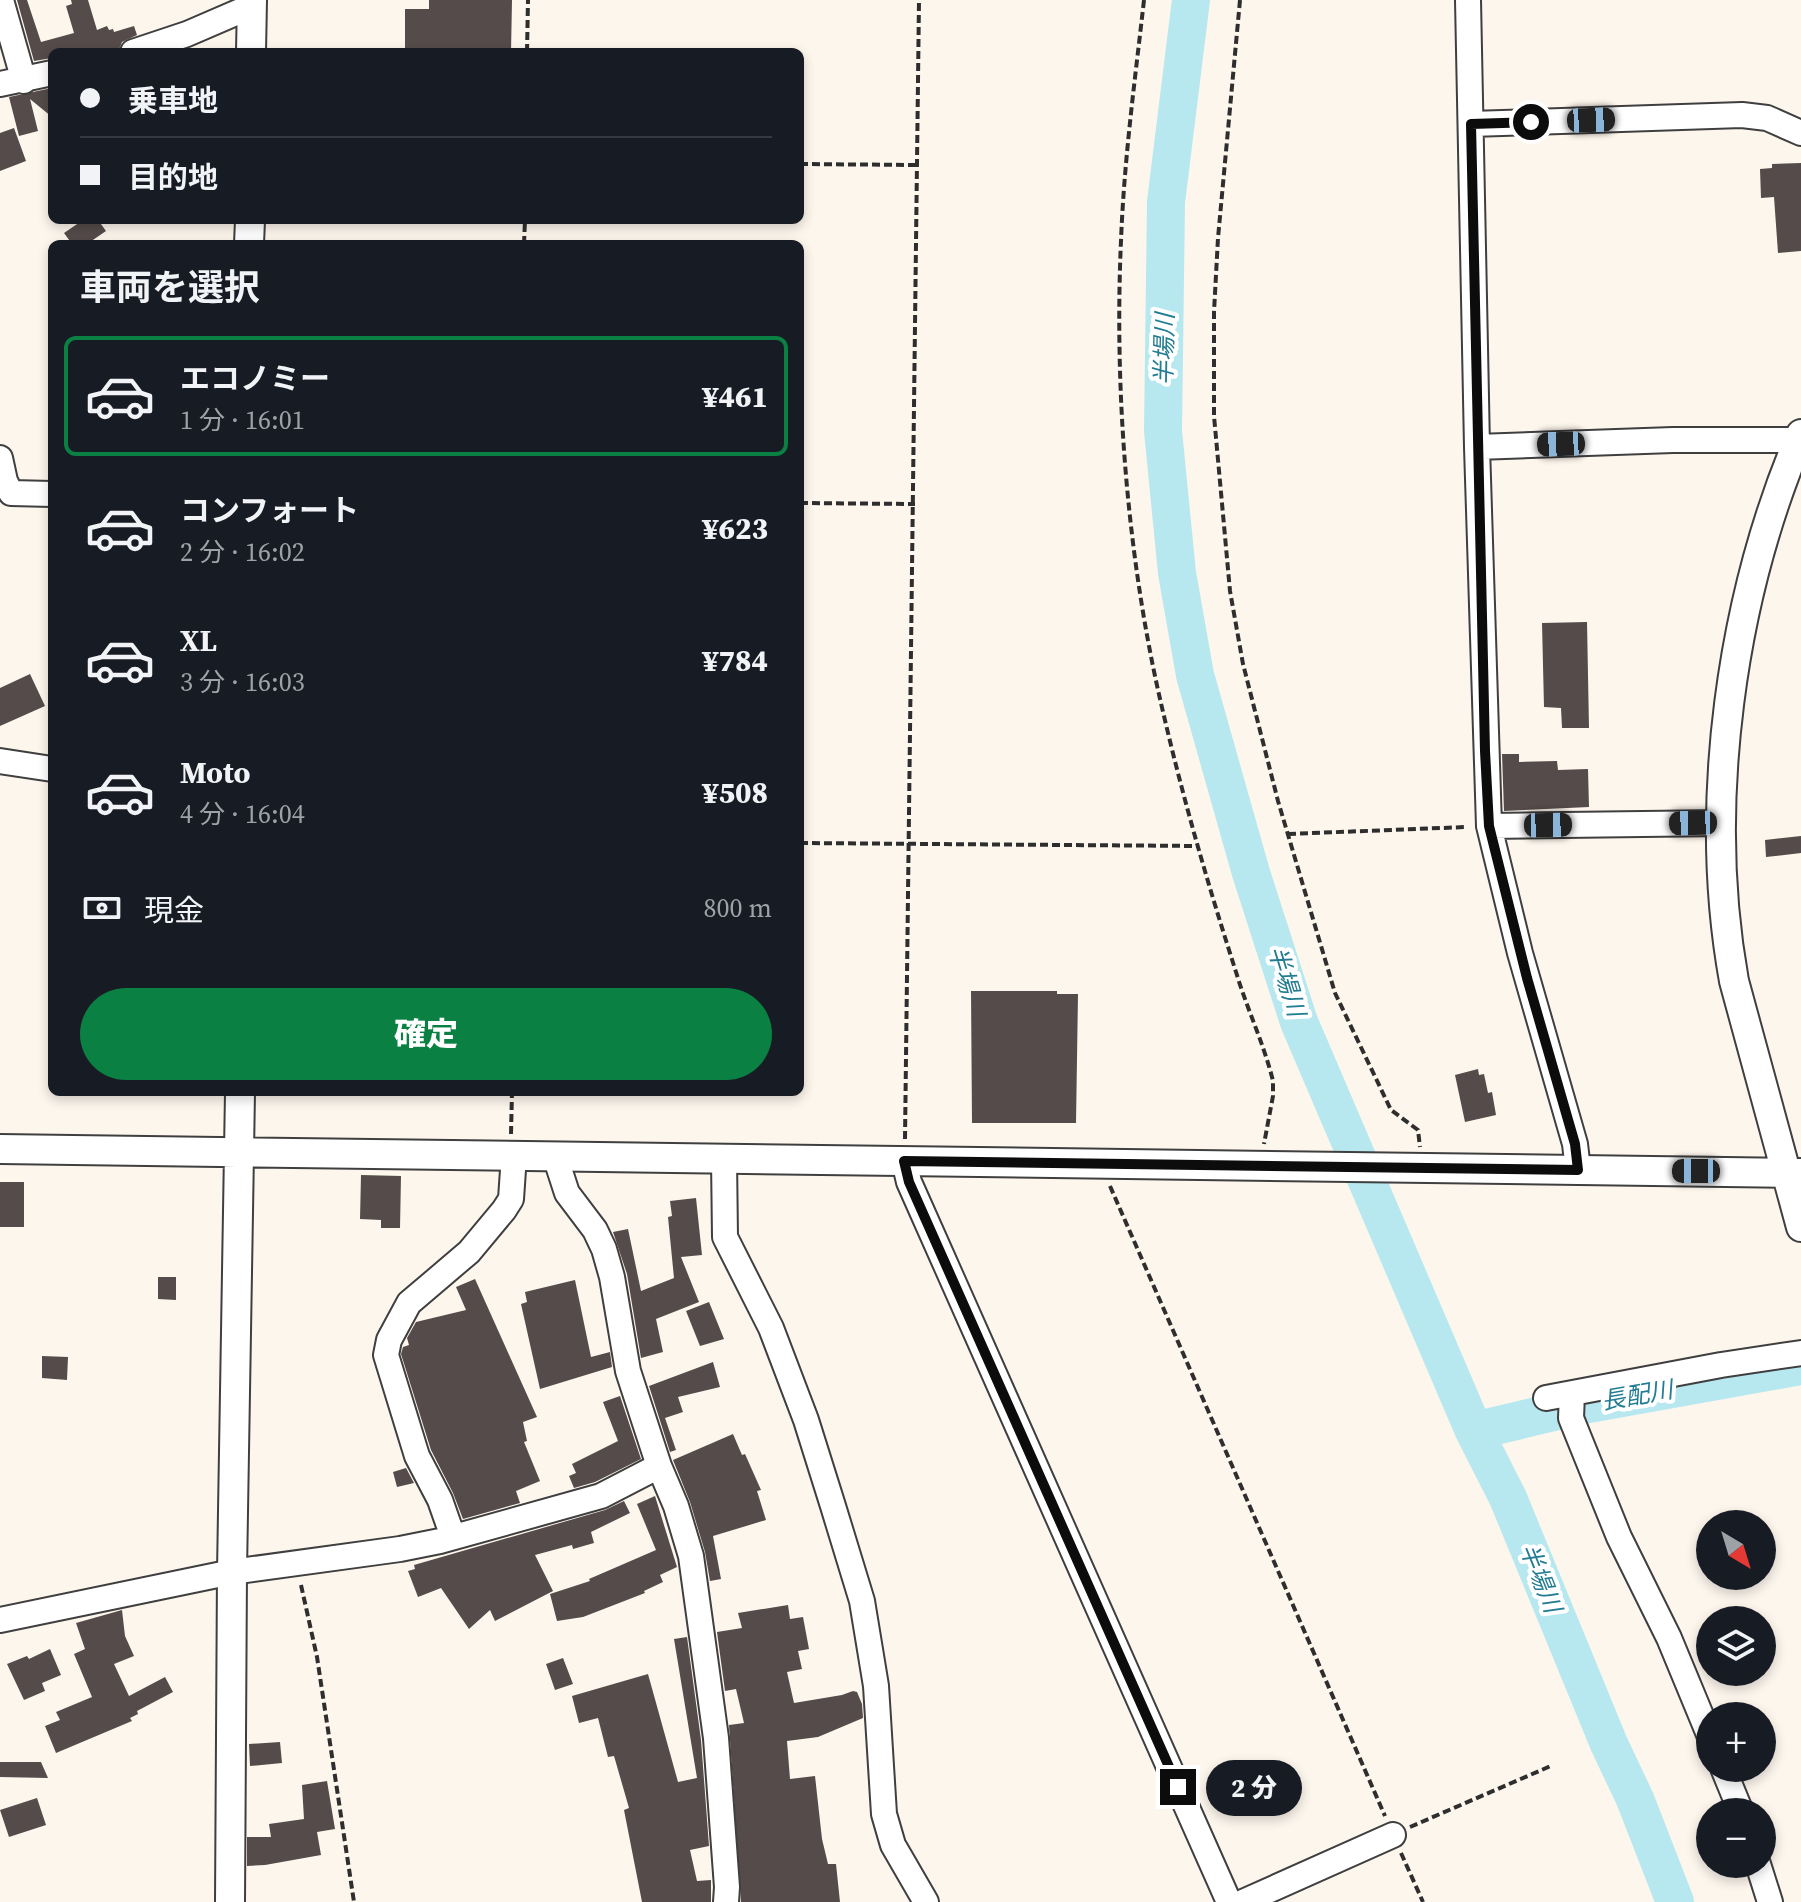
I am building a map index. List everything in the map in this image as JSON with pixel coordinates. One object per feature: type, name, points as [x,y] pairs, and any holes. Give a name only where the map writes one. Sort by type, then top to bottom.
[{"type":"street","points":[[1,0],[12,82],[48,74]]},
{"type":"street","points":[[1468,0],[1489,826],[1535,1011],[1575,1144],[1578,1170]]},
{"type":"street","points":[[145,48],[187,34],[252,3],[251,48]]},
{"type":"street","points":[[1471,124],[1742,115],[1767,118],[1801,133]]},
{"type":"street","points":[[1477,447],[1800,438],[1763,539],[1746,608],[1730,703],[1722,823],[1723,895],[1732,969],[1793,1172],[1801,1227]]},
{"type":"street","points":[[0,458],[11,493],[48,494]]},
{"type":"street","points":[[0,761],[48,768]]},
{"type":"street","points":[[1489,826],[1722,823]]},
{"type":"street","points":[[230,1902],[240,1096]]},
{"type":"street","points":[[0,1149],[1793,1172]]},
{"type":"street","points":[[453,1537],[440,1500],[417,1456],[386,1355],[389,1340],[409,1303],[469,1252],[504,1210],[511,1199],[514,1155]]},
{"type":"street","points":[[555,1156],[567,1193],[595,1230],[604,1249],[612,1277],[628,1371],[691,1556],[716,1738],[727,1877],[726,1902]]},
{"type":"street","points":[[724,1159],[725,1237],[771,1328],[806,1420],[862,1601],[876,1686],[884,1814],[893,1845],[926,1902]]},
{"type":"street","points":[[904,1161],[909,1182],[1229,1902]]},
{"type":"street","points":[[1696,1703],[1669,1638],[1619,1537],[1565,1402],[1721,1365],[1801,1353]]},
{"type":"street","points":[[0,1620],[232,1572],[400,1549],[453,1537],[601,1496],[659,1466]]},
{"type":"street","points":[[1243,1902],[1393,1835]]},
{"type":"street","points":[[1762,1878],[1770,1902]]},
{"type":"path","points":[[527,48],[528,0]]},
{"type":"path","points":[[904,1161],[915,504],[919,0]]},
{"type":"path","points":[[1144,0],[1126,159],[1121,242],[1119,329],[1123,434],[1145,617],[1163,715],[1198,846],[1273,1081],[1262,1165]]},
{"type":"path","points":[[1240,0],[1214,312],[1214,416],[1230,591],[1240,649],[1288,834],[1335,993],[1391,1110],[1420,1133],[1413,1167]]},
{"type":"path","points":[[804,164],[917,165]]},
{"type":"path","points":[[804,503],[915,504]]},
{"type":"path","points":[[1288,834],[1489,826]]},
{"type":"path","points":[[804,843],[1198,846]]},
{"type":"path","points":[[512,1096],[511,1140],[514,1155]]},
{"type":"path","points":[[1108,1163],[1110,1187],[1423,1902]]},
{"type":"path","points":[[296,1563],[317,1657],[354,1902]]},
{"type":"path","points":[[1393,1835],[1553,1765]]},
{"type":"building","points":[[17,0],[27,0],[41,42],[74,33],[66,6],[72,4],[71,0],[88,0],[97,30],[107,26],[114,32],[134,26],[137,35],[122,42],[120,48],[48,48],[48,59],[34,61]]},
{"type":"building","points":[[429,0],[512,0],[511,48],[405,48],[405,9],[429,9]]},
{"type":"building","points":[[48,89],[48,114],[30,99],[38,131],[19,136],[9,97]]},
{"type":"building","points":[[14,128],[26,161],[0,171],[0,133]]},
{"type":"building","points":[[1801,163],[1801,251],[1778,253],[1774,197],[1761,198],[1760,169],[1772,168],[1772,164]]},
{"type":"building","points":[[77,224],[101,224],[106,231],[93,240],[69,240],[64,233]]},
{"type":"building","points":[[1587,622],[1589,728],[1562,728],[1561,708],[1544,707],[1542,623]]},
{"type":"building","points":[[30,674],[45,706],[0,726],[0,688]]},
{"type":"building","points":[[1502,754],[1519,754],[1519,762],[1557,761],[1558,770],[1588,769],[1589,807],[1504,811]]},
{"type":"building","points":[[1801,836],[1801,853],[1766,857],[1765,840]]},
{"type":"building","points":[[971,991],[1057,991],[1057,994],[1078,994],[1076,1123],[972,1123]]},
{"type":"building","points":[[1478,1069],[1479,1075],[1484,1074],[1488,1093],[1492,1092],[1496,1115],[1465,1122],[1455,1075]]},
{"type":"building","points":[[361,1175],[401,1176],[400,1228],[381,1228],[381,1220],[360,1219]]},
{"type":"building","points":[[0,1182],[24,1182],[24,1227],[0,1227]]},
{"type":"building","points":[[696,1198],[702,1255],[681,1257],[699,1302],[656,1319],[663,1352],[641,1358],[627,1274],[613,1232],[628,1229],[641,1291],[674,1278],[668,1217],[672,1216],[670,1201]]},
{"type":"building","points":[[158,1277],[176,1277],[176,1300],[158,1299]]},
{"type":"building","points":[[475,1279],[537,1417],[523,1422],[527,1441],[524,1442],[540,1481],[516,1491],[520,1503],[463,1519],[431,1450],[401,1354],[403,1347],[409,1345],[407,1338],[416,1322],[466,1310],[456,1287]]},
{"type":"building","points":[[575,1280],[591,1357],[610,1352],[612,1367],[540,1389],[521,1304],[527,1302],[525,1292]]},
{"type":"building","points":[[709,1302],[724,1339],[700,1346],[686,1311]]},
{"type":"building","points":[[42,1356],[68,1357],[67,1380],[42,1378]]},
{"type":"building","points":[[713,1362],[720,1387],[678,1397],[683,1412],[665,1418],[676,1450],[670,1452],[649,1386]]},
{"type":"building","points":[[620,1396],[641,1459],[595,1482],[574,1488],[569,1476],[576,1473],[572,1464],[618,1441],[603,1402]]},
{"type":"building","points":[[733,1434],[761,1490],[757,1491],[766,1520],[713,1536],[721,1579],[710,1581],[690,1502],[673,1460]]},
{"type":"building","points":[[406,1468],[414,1483],[397,1487],[393,1472]]},
{"type":"building","points":[[655,1496],[677,1567],[660,1575],[663,1582],[645,1593],[583,1617],[557,1621],[550,1594],[590,1581],[656,1550],[637,1504]]},
{"type":"building","points":[[624,1501],[630,1513],[591,1532],[594,1543],[573,1549],[572,1545],[535,1555],[553,1591],[495,1621],[490,1610],[469,1629],[441,1588],[418,1597],[408,1571],[415,1569],[414,1565],[605,1510]]},
{"type":"building","points":[[788,1605],[790,1619],[803,1617],[809,1649],[798,1651],[802,1669],[787,1672],[794,1703],[853,1691],[857,1692],[862,1704],[863,1718],[818,1737],[787,1741],[790,1779],[815,1776],[822,1839],[828,1864],[836,1864],[840,1902],[741,1902],[729,1725],[744,1723],[736,1689],[725,1691],[717,1632],[742,1628],[738,1613]]},
{"type":"building","points":[[122,1610],[125,1636],[134,1656],[114,1664],[129,1696],[165,1677],[173,1692],[137,1711],[138,1714],[130,1718],[132,1721],[56,1753],[45,1726],[60,1720],[56,1712],[92,1697],[74,1654],[85,1649],[76,1623]]},
{"type":"building","points":[[687,1637],[701,1740],[709,1846],[690,1850],[697,1881],[711,1880],[711,1902],[642,1902],[624,1810],[629,1808],[614,1756],[608,1757],[598,1718],[579,1723],[572,1696],[648,1674],[678,1782],[697,1778],[674,1639]]},
{"type":"building","points":[[50,1649],[61,1675],[42,1683],[45,1691],[24,1700],[7,1664],[27,1656],[29,1659]]},
{"type":"building","points":[[563,1658],[573,1684],[555,1690],[546,1664]]},
{"type":"building","points":[[280,1742],[282,1763],[250,1766],[249,1744]]},
{"type":"building","points":[[0,1762],[41,1762],[48,1778],[0,1777]]},
{"type":"building","points":[[327,1781],[335,1829],[317,1832],[321,1855],[247,1866],[247,1837],[271,1837],[269,1824],[304,1819],[302,1785]]},
{"type":"building","points":[[37,1798],[46,1825],[9,1837],[0,1810]]},
{"type":"waterway","name":"半場川","points":[[1191,0],[1166,202],[1163,431],[1177,573],[1195,675],[1251,873],[1299,1022],[1474,1431],[1508,1498],[1675,1902]]},
{"type":"waterway","name":"長配川","points":[[1474,1431],[1583,1405],[1801,1366]]},
{"type":"route","points":[[1178,1787],[909,1182],[904,1161],[1578,1170],[1575,1144],[1547,1054],[1489,826],[1485,751],[1471,124],[1531,122]]}]
